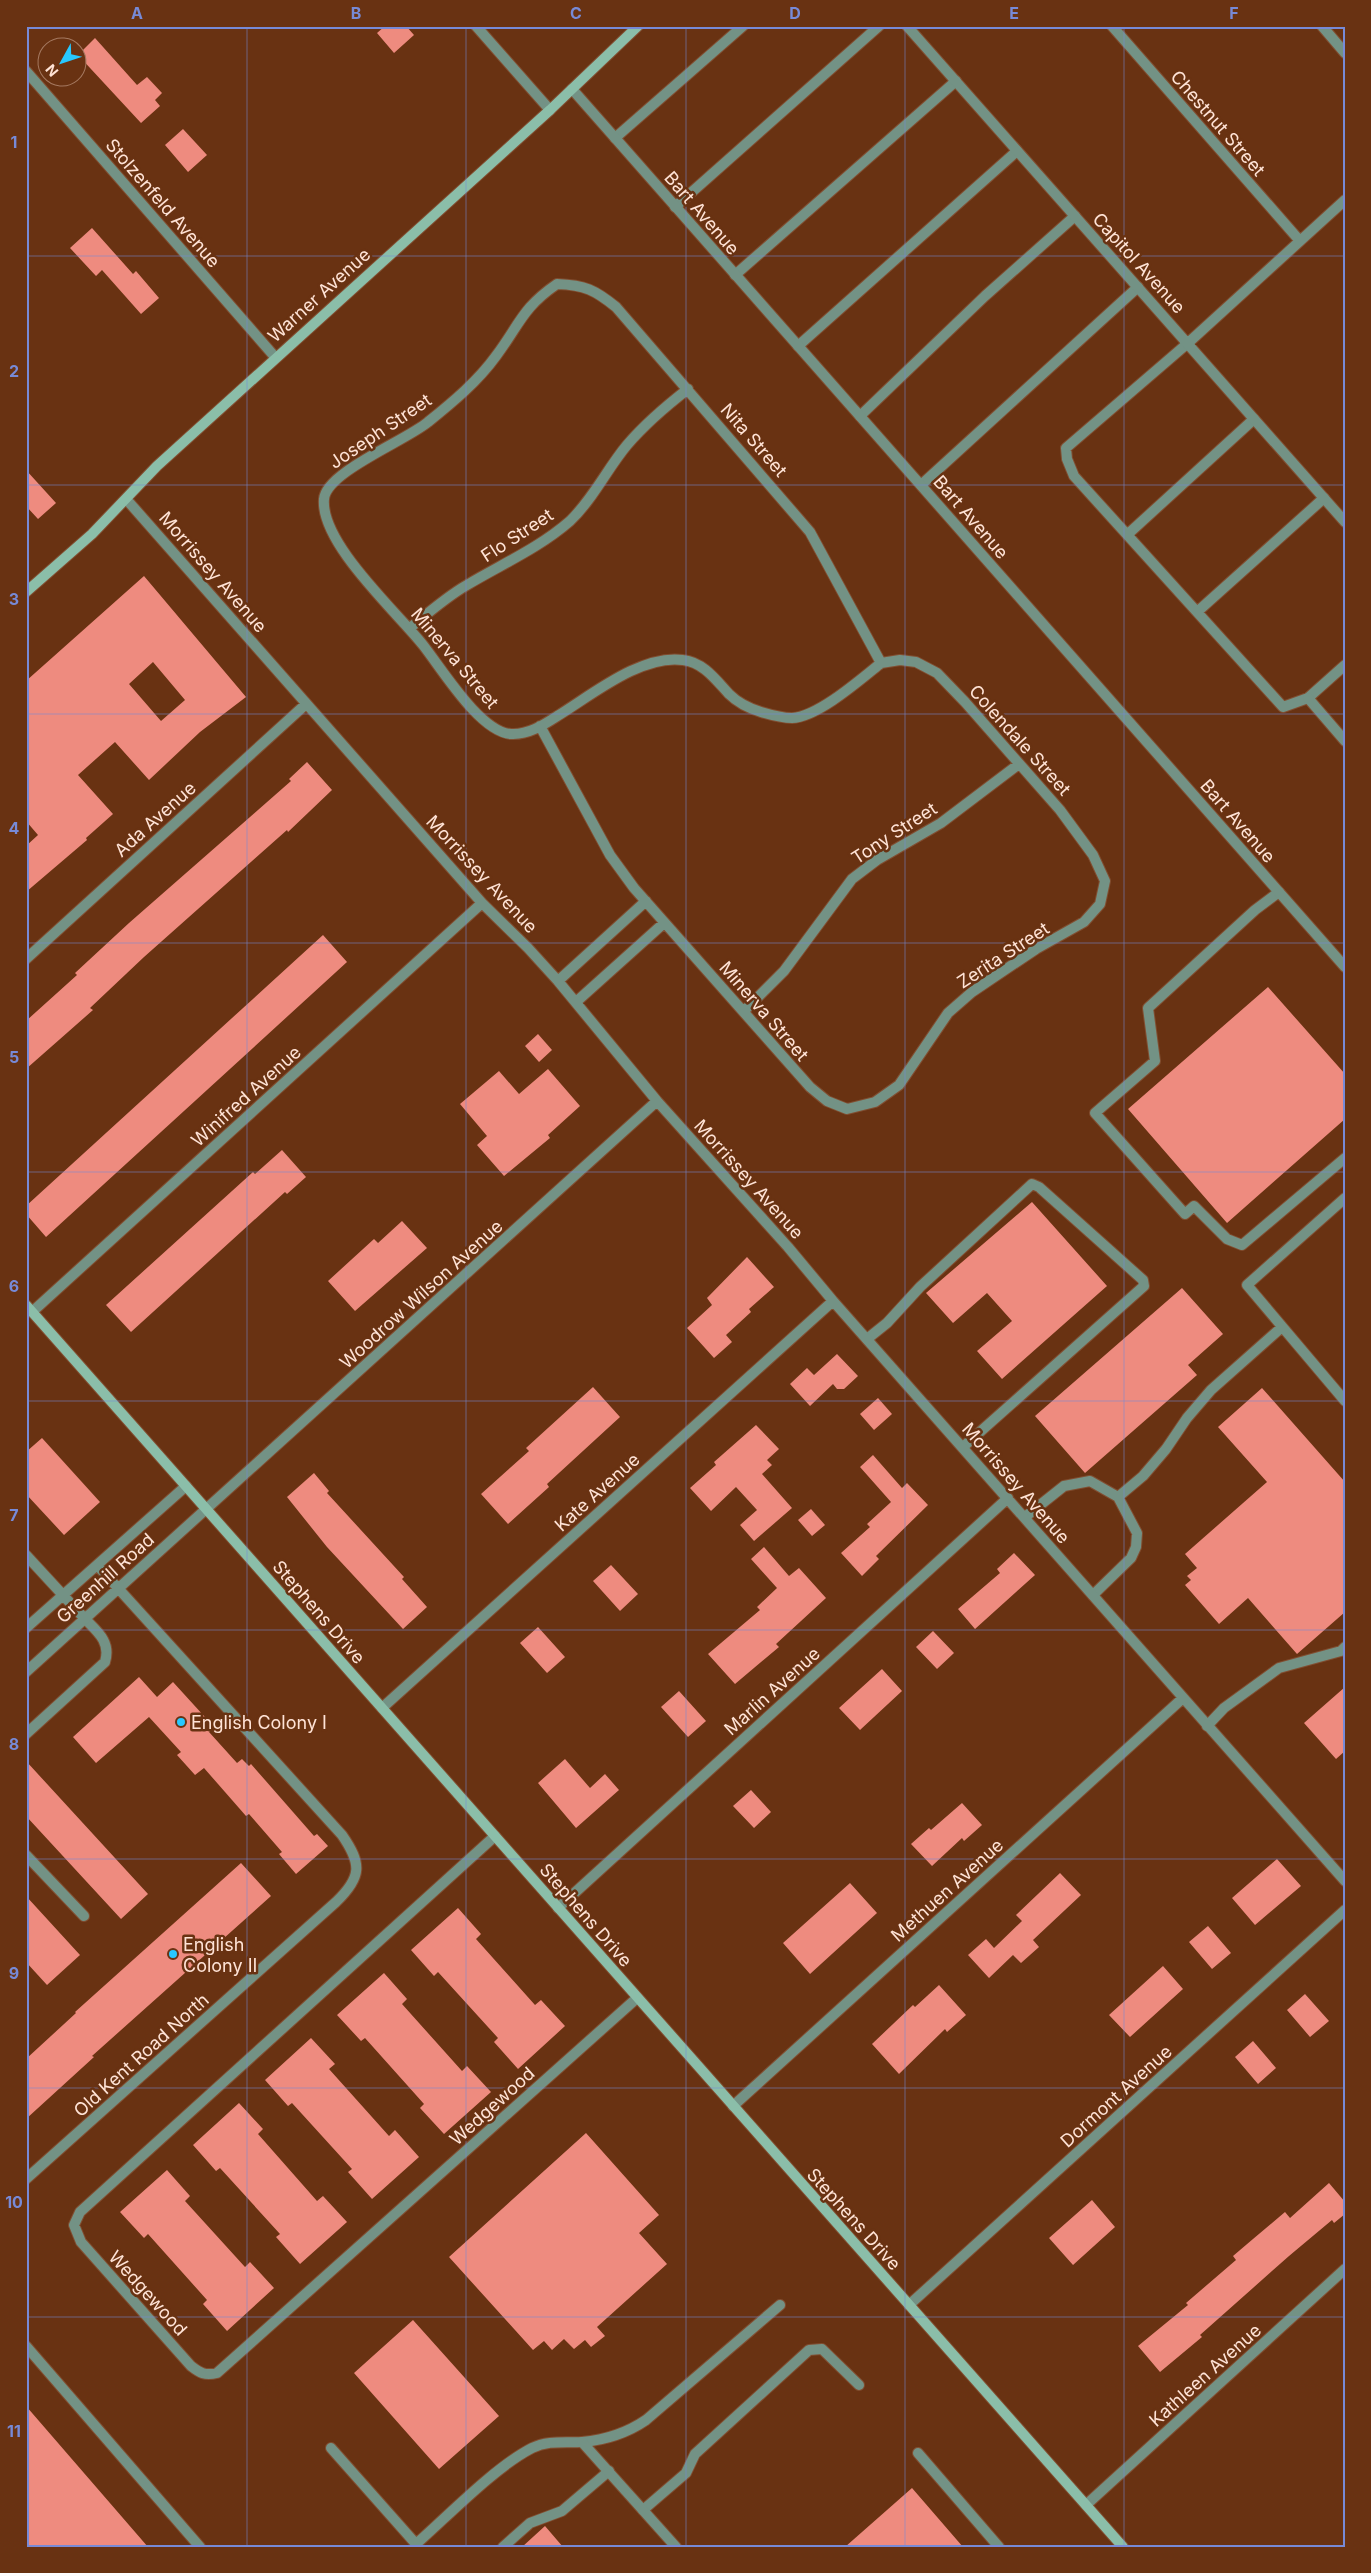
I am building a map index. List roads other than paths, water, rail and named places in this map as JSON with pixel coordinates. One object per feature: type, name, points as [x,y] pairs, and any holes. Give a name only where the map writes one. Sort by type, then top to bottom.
[{"type":"street","points":[[476,26],[550,110]]},
{"type":"street","name":"Warner Avenue","points":[[26,592],[127,500],[157,466],[550,110],[638,26]]},
{"type":"street","points":[[615,138],[743,26]]},
{"type":"street","points":[[676,207],[879,26]]},
{"type":"street","name":"Capitol Avenue","points":[[907,26],[1345,522]]},
{"type":"street","name":"Chestnut Street","points":[[1112,26],[1300,241]]},
{"type":"street","points":[[1322,26],[1345,53]]},
{"type":"street","name":"Stolzenfeld Avenue","points":[[26,72],[276,357]]},
{"type":"street","points":[[735,275],[956,81]]},
{"type":"street","name":"Bart Avenue","points":[[572,89],[1345,966]]},
{"type":"street","points":[[798,346],[1017,150]]},
{"type":"street","points":[[1345,200],[1188,342],[1066,448],[1067,459],[1074,476],[1283,707],[1308,698],[1345,665]]},
{"type":"street","points":[[860,416],[985,296],[1075,216]]},
{"type":"street","name":"Nita Street","points":[[557,284],[579,285],[597,292],[616,307],[688,388],[810,532],[881,663]]},
{"type":"street","name":"Joseph Street","points":[[323,497],[340,477],[359,463],[414,433],[476,380],[497,356],[525,311],[539,296],[557,284]]},
{"type":"street","points":[[921,485],[1138,287]]},
{"type":"street","name":"Flo Street","points":[[410,628],[445,599],[548,540],[577,512],[626,446],[644,426],[688,388]]},
{"type":"street","points":[[1128,534],[1254,419]]},
{"type":"street","name":"Minerva Street","points":[[323,497],[326,518],[337,542],[366,580],[410,628],[478,715],[494,727],[508,734],[522,734],[540,726],[610,855],[664,923],[810,1087],[827,1101],[847,1109]]},
{"type":"street","points":[[1196,612],[1324,498]]},
{"type":"street","name":"Morrissey Avenue","points":[[127,500],[482,903],[528,948],[558,981],[657,1101],[788,1247],[1345,1881]]},
{"type":"street","points":[[540,726],[627,673],[649,664],[673,660],[694,662],[704,668],[734,699],[748,708],[772,716],[794,718],[821,707],[846,691],[881,663]]},
{"type":"street","name":"Colendale Street","points":[[881,663],[900,660],[916,662],[937,673],[1060,810],[1093,855],[1105,881]]},
{"type":"street","points":[[1308,698],[1345,740]]},
{"type":"street","name":"Ada Avenue","points":[[26,959],[306,704]]},
{"type":"street","name":"Tony Street","points":[[744,1012],[784,971],[852,879],[877,860],[941,823],[1019,764]]},
{"type":"street","name":"Zerita Street","points":[[847,1109],[875,1102],[899,1084],[948,1013],[972,992],[1022,958],[1084,922],[1100,904],[1105,881]]},
{"type":"street","points":[[1279,892],[1255,910],[1148,1008],[1155,1060],[1095,1113],[1185,1214],[1194,1206],[1227,1239],[1242,1244],[1345,1158]]},
{"type":"street","points":[[558,981],[646,900]]},
{"type":"street","name":"Winifred Avenue","points":[[29,1309],[482,903]]},
{"type":"street","points":[[576,1002],[664,923]]},
{"type":"street","name":"Woodrow Wilson Avenue","points":[[208,1510],[657,1101]]},
{"type":"street","points":[[867,1339],[886,1324],[920,1287],[1032,1184],[1039,1187],[1143,1280],[1144,1286],[963,1446]]},
{"type":"street","points":[[1345,1198],[1247,1285],[1345,1401]]},
{"type":"street","name":"Kate Avenue","points":[[382,1708],[833,1300]]},
{"type":"street","name":"Stephens Drive","points":[[29,1309],[1123,2547]]},
{"type":"street","points":[[1118,1497],[1142,1476],[1166,1449],[1187,1418],[1211,1390],[1282,1327]]},
{"type":"street","points":[[1025,1517],[1064,1486],[1090,1481],[1118,1497],[1137,1533],[1136,1548],[1122,1569],[1093,1595]]},
{"type":"street","name":"Greenhill Road","points":[[26,1628],[186,1486]]},
{"type":"street","name":"Marlin Avenue","points":[[558,1908],[1008,1498]]},
{"type":"street","name":"Greenhill Road","points":[[26,1672],[179,1532],[208,1510]]},
{"type":"street","points":[[26,1554],[103,1637],[107,1646],[105,1662],[26,1734]]},
{"type":"street","points":[[97,1565],[118,1588]]},
{"type":"street","name":"Old Kent Road North","points":[[26,2179],[350,1889],[358,1868],[354,1853],[342,1835],[118,1588]]},
{"type":"street","points":[[1207,1726],[1224,1708],[1279,1668],[1341,1650],[1345,1647]]},
{"type":"street","name":"Methuen Avenue","points":[[733,2106],[1183,1698]]},
{"type":"street","name":"Wedgewood","points":[[495,1836],[80,2212],[74,2225],[75,2232],[81,2242],[191,2366],[200,2373],[209,2375],[217,2373],[637,1998]]},
{"type":"street","points":[[26,1855],[84,1916]]},
{"type":"street","name":"Dormont Avenue","points":[[909,2305],[1345,1910]]},
{"type":"street","name":"Kathleen Avenue","points":[[1086,2505],[1345,2269]]},
{"type":"street","points":[[331,2448],[416,2544],[504,2467],[533,2448],[554,2442],[582,2442],[629,2432],[646,2420],[780,2305]]},
{"type":"street","points":[[26,2346],[200,2547]]},
{"type":"street","points":[[643,2510],[686,2473],[695,2454],[809,2350],[822,2349],[858,2384]]},
{"type":"street","points":[[582,2442],[676,2547]]},
{"type":"street","points":[[918,2453],[999,2547]]},
{"type":"street","points":[[503,2547],[530,2523],[562,2511],[609,2471]]},
{"type":"place","name":"English Colony I","points":[[181,1722]]},
{"type":"place","name":"English Colony II","points":[[173,1954]]}]
